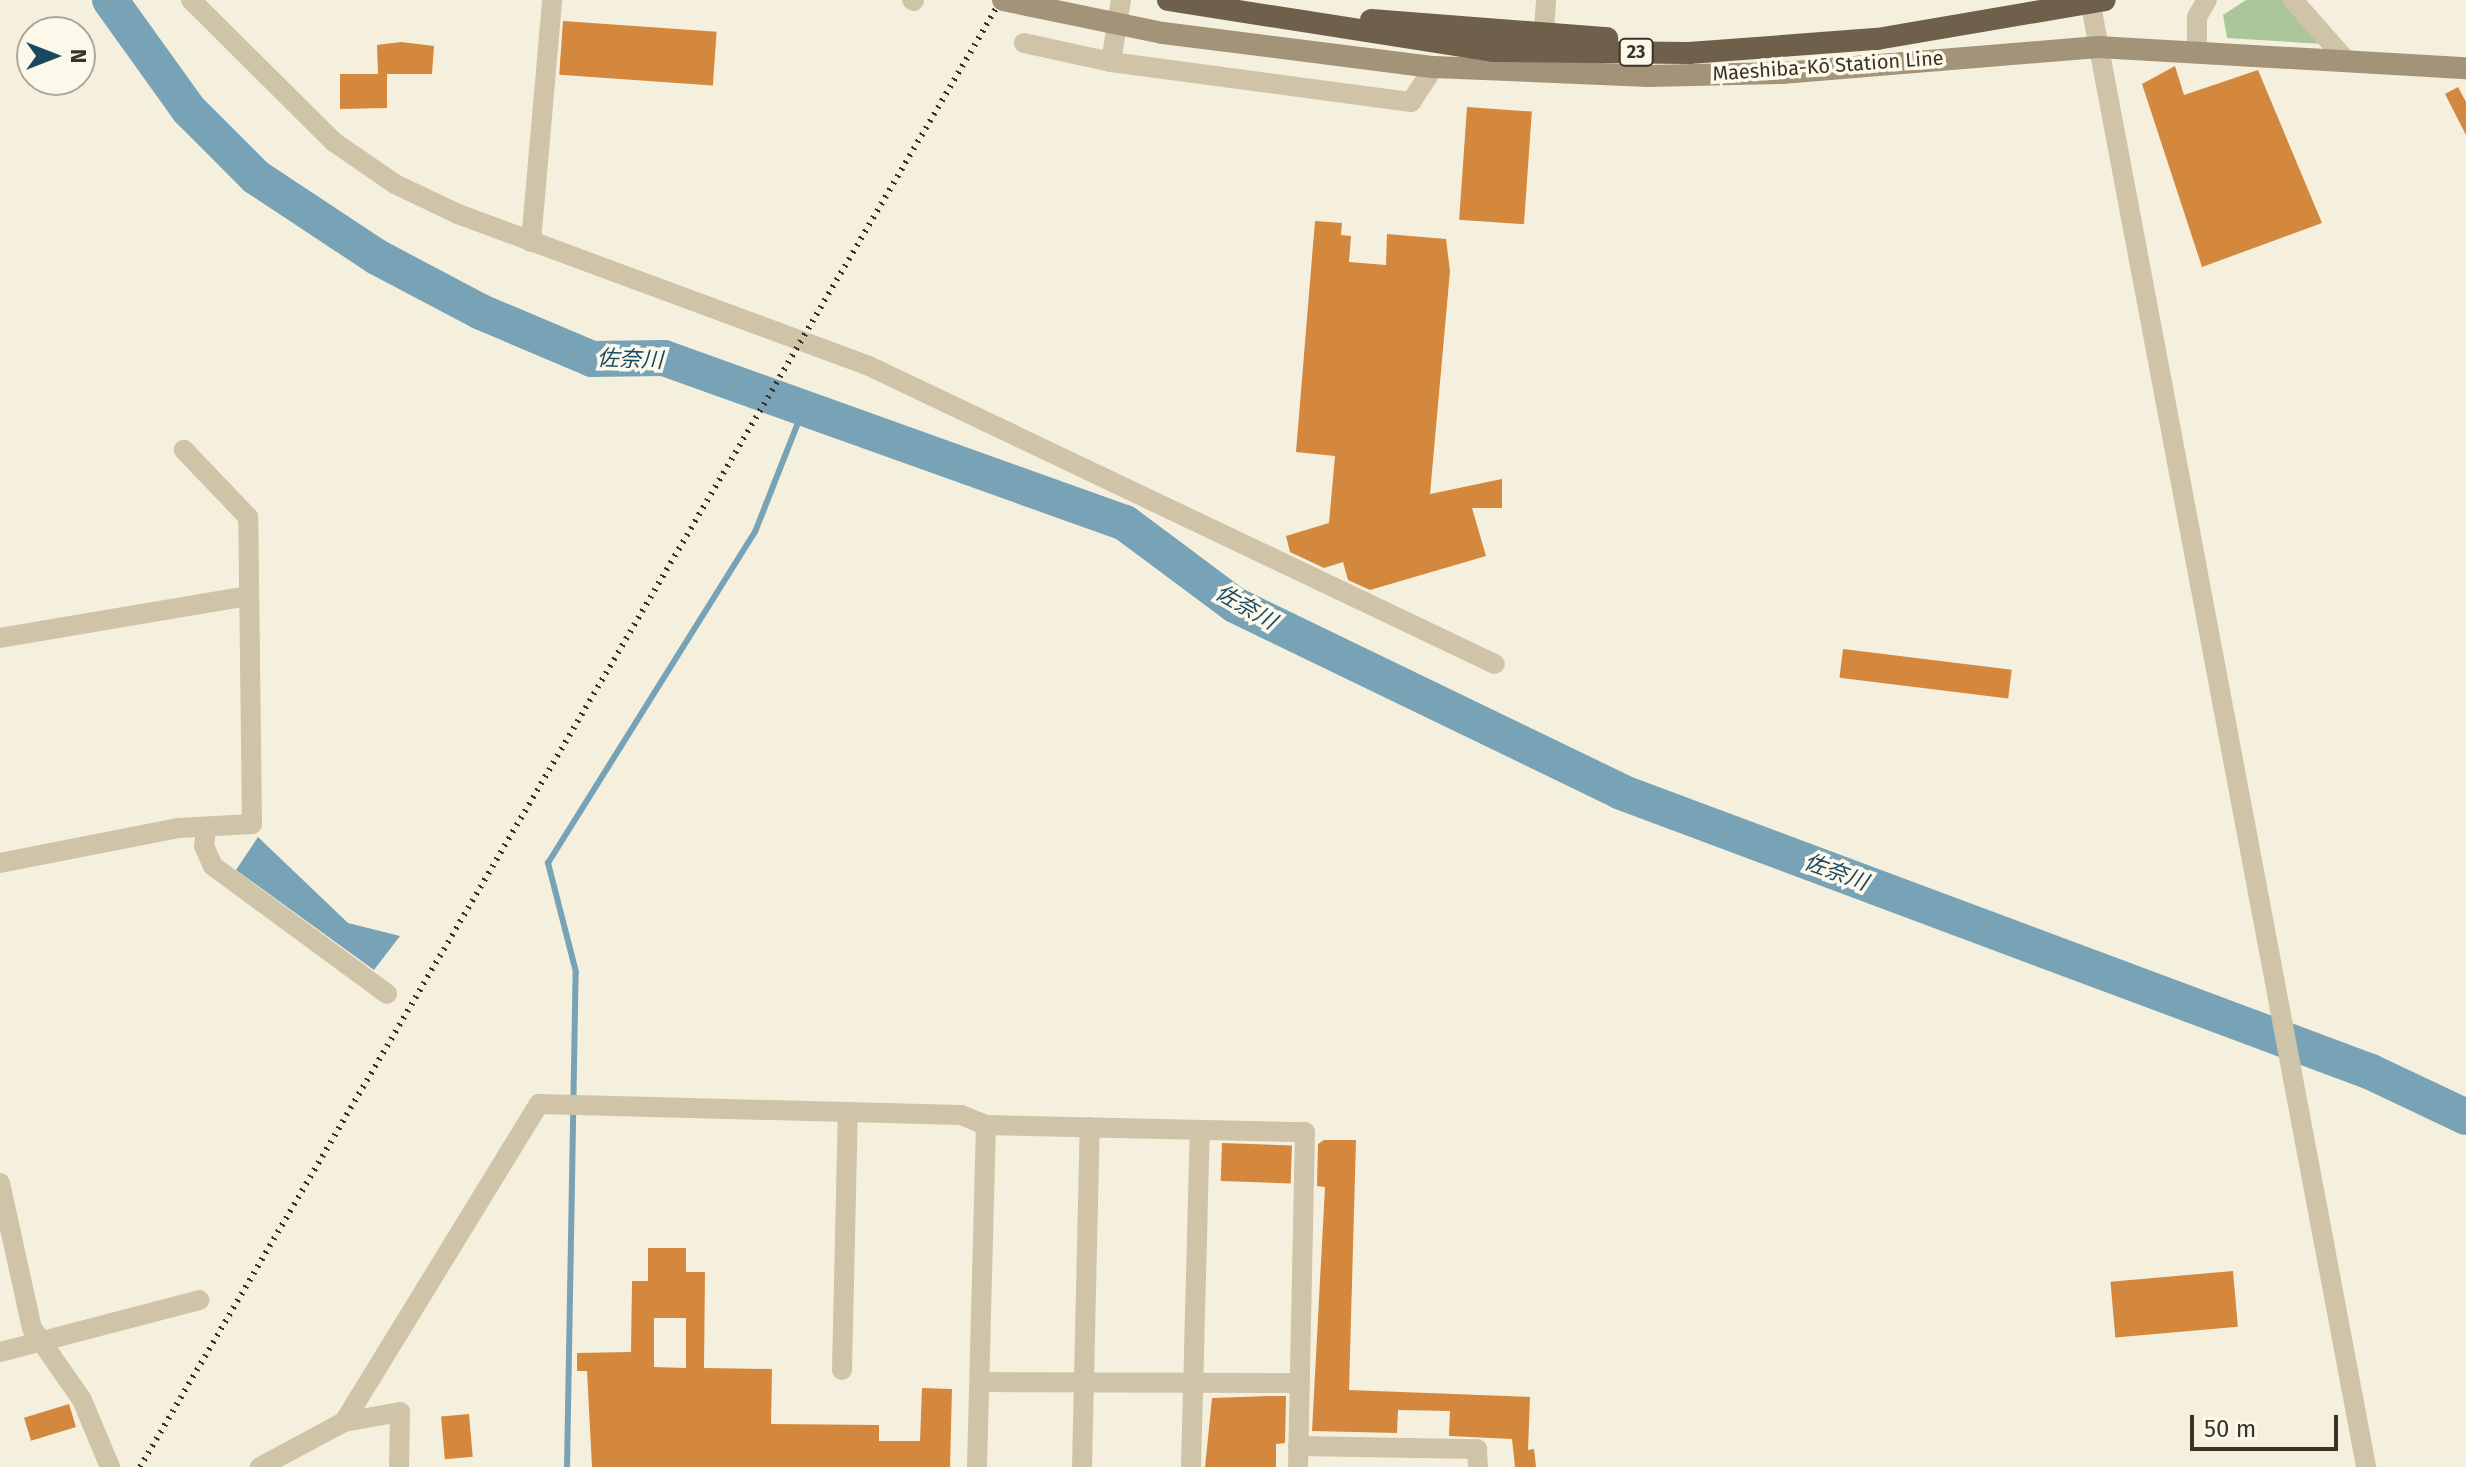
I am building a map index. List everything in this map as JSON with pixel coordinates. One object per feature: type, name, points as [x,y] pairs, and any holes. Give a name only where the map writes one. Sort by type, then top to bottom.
[{"type":"highway","name":"23","points":[[1168,0],[1493,51],[1689,53],[1877,39],[2105,0]]},
{"type":"highway","name":"23","points":[[1235,0],[1489,33],[1696,41],[2040,0]]},
{"type":"main road","name":"Maeshiba-Kō Station Line","points":[[1003,0],[1163,33],[1434,67],[1782,73],[2098,47],[2197,49],[2466,68]]},
{"type":"street","points":[[191,0],[279,91],[364,166],[458,214],[869,366],[1495,664]]},
{"type":"street","points":[[531,242],[552,0]]},
{"type":"street","points":[[1111,62],[1121,0]]},
{"type":"street","points":[[1541,71],[1546,0]]},
{"type":"street","points":[[2090,0],[2266,954],[2366,1467]]},
{"type":"street","points":[[2197,49],[2197,17],[2207,0]]},
{"type":"street","points":[[2293,0],[2345,59]]},
{"type":"street","points":[[1024,43],[1111,62],[1411,102],[1434,67]]},
{"type":"street","points":[[0,863],[178,828],[206,830],[252,824],[248,517],[184,450]]},
{"type":"street","points":[[0,638],[248,596]]},
{"type":"street","points":[[206,830],[204,846],[213,866],[387,994]]},
{"type":"street","points":[[344,1422],[539,1104],[961,1115],[986,1125],[1305,1132],[1298,1467]]},
{"type":"street","points":[[842,1370],[848,1112]]},
{"type":"street","points":[[977,1467],[986,1125]]},
{"type":"street","points":[[1082,1467],[1090,1127]]},
{"type":"street","points":[[1191,1467],[1200,1130]]},
{"type":"street","points":[[0,1183],[32,1328],[82,1400],[110,1467]]},
{"type":"street","points":[[0,1352],[199,1300]]},
{"type":"street","points":[[980,1382],[1300,1383]]},
{"type":"street","points":[[260,1467],[344,1422],[400,1412],[399,1467]]},
{"type":"street","points":[[1298,1446],[1477,1449],[1478,1467]]},
{"type":"green space","points":[[2246,0],[2286,0],[2324,44],[2227,38],[2223,15]]},
{"type":"water","points":[[258,837],[348,923],[400,936],[374,970],[236,870]]},
{"type":"building","points":[[563,21],[717,32],[713,86],[559,75]]},
{"type":"building","points":[[401,42],[434,46],[432,74],[387,74],[387,108],[340,109],[340,74],[378,74],[377,45]]},
{"type":"building","points":[[2175,66],[2184,95],[2258,70],[2322,223],[2202,267],[2142,84]]},
{"type":"building","points":[[2458,87],[2466,102],[2466,135],[2445,94]]},
{"type":"building","points":[[1467,107],[1532,112],[1524,224],[1459,220]]},
{"type":"building","points":[[1315,221],[1342,223],[1341,235],[1351,236],[1349,262],[1386,265],[1387,234],[1446,239],[1450,271],[1430,494],[1502,479],[1502,508],[1472,508],[1486,556],[1370,590],[1348,580],[1343,562],[1324,568],[1290,552],[1286,536],[1329,523],[1335,456],[1296,452]]},
{"type":"building","points":[[1843,649],[2012,670],[2008,699],[1839,678]]},
{"type":"building","points":[[1324,1140],[1356,1140],[1349,1390],[1530,1397],[1528,1450],[1534,1449],[1536,1467],[1515,1467],[1512,1439],[1449,1436],[1450,1411],[1398,1410],[1397,1433],[1312,1431],[1325,1187],[1317,1186],[1318,1144]]},
{"type":"building","points":[[1222,1143],[1292,1145],[1291,1183],[1221,1181]]},
{"type":"building","points":[[648,1248],[686,1248],[686,1272],[705,1272],[704,1368],[772,1369],[771,1424],[879,1425],[879,1441],[920,1441],[922,1388],[952,1389],[950,1467],[592,1467],[587,1371],[577,1371],[577,1353],[631,1352],[632,1281],[648,1281]],"holes":[[[654,1318],[686,1318],[686,1368],[654,1367]]]},
{"type":"building","points":[[2233,1271],[2238,1327],[2115,1338],[2110,1282]]},
{"type":"building","points":[[1286,1396],[1285,1443],[1276,1444],[1276,1467],[1205,1467],[1212,1398]]},
{"type":"building","points":[[69,1404],[76,1427],[31,1441],[24,1418]]},
{"type":"building","points":[[469,1414],[473,1457],[445,1459],[441,1416]]},
{"type":"waterway","name":"佐奈川","points":[[110,0],[189,110],[256,177],[377,257],[481,312],[592,359],[664,358],[1125,523],[1235,605],[1621,792],[2371,1072],[2466,1117]]},
{"type":"waterway","points":[[567,1467],[576,972],[548,863],[755,532],[805,405]]},
{"type":"railway","points":[[140,1467],[1001,0]]}]
